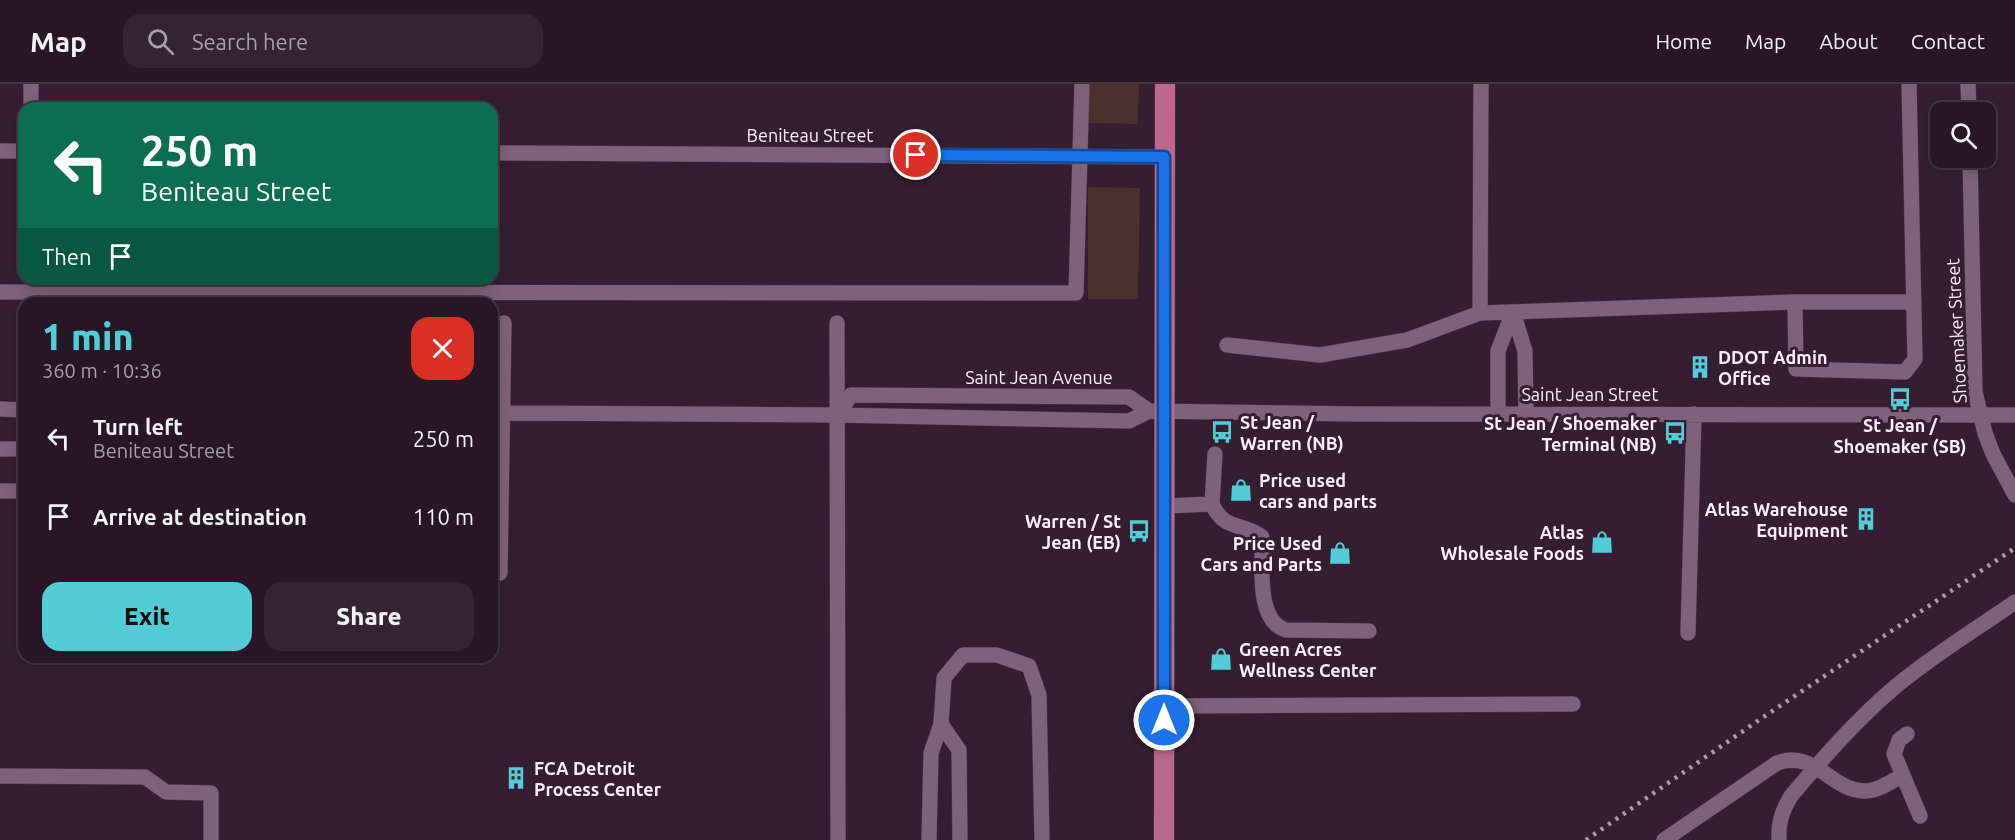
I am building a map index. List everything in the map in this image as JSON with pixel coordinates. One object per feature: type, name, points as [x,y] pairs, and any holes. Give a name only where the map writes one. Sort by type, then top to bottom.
[{"type":"main road","points":[[1164,840],[1165,506],[1157,411],[1165,84]]},
{"type":"street","points":[[31,84],[31,102]]},
{"type":"street","points":[[0,292],[28,286],[1076,293],[1082,84]]},
{"type":"street","points":[[1480,313],[1481,84]]},
{"type":"street","points":[[1795,302],[1796,369],[1905,372],[1916,359],[1909,84]]},
{"type":"street","points":[[1968,84],[1969,102]]},
{"type":"street","points":[[0,152],[18,152]]},
{"type":"street","name":"Beniteau Street","points":[[498,153],[1164,157]]},
{"type":"street","name":"Shoemaker Street","points":[[1970,168],[1975,392],[1993,454],[2015,495]]},
{"type":"street","points":[[1227,345],[1320,355],[1407,340],[1480,313],[1795,302],[1914,302]]},
{"type":"street","points":[[1498,414],[1498,351],[1513,312]]},
{"type":"street","points":[[1513,312],[1525,351],[1526,414]]},
{"type":"street","points":[[498,400],[504,323]]},
{"type":"street","points":[[837,323],[838,840]]},
{"type":"street","name":"Saint Jean Avenue","points":[[838,415],[851,395],[1129,397],[1157,411]]},
{"type":"street","points":[[0,410],[18,410]]},
{"type":"street","points":[[498,413],[838,415],[1129,421],[1157,411]]},
{"type":"street","name":"Saint Jean Street","points":[[1157,411],[2015,415]]},
{"type":"street","points":[[1688,633],[1694,414]]},
{"type":"street","points":[[0,449],[18,449]]},
{"type":"street","points":[[1215,454],[1212,504],[1217,516],[1222,521],[1263,537],[1264,601],[1270,619],[1279,628],[1286,630],[1369,631]]},
{"type":"street","points":[[498,466],[500,573]]},
{"type":"street","points":[[0,491],[18,491]]},
{"type":"street","points":[[1165,506],[1212,504]]},
{"type":"street","points":[[1779,840],[1779,822],[1784,808],[1816,767],[1854,725],[1895,687],[2015,602]]},
{"type":"street","points":[[929,840],[931,753],[941,724],[944,678],[963,656],[997,655],[1029,666],[1039,695],[1041,840]]},
{"type":"street","points":[[1164,706],[1573,704]]},
{"type":"street","points":[[941,724],[959,750],[960,840]]},
{"type":"street","points":[[1907,734],[1899,740],[1894,754],[1920,816]]},
{"type":"street","points":[[1664,840],[1777,763],[1788,759],[1799,759],[1844,785],[1864,792],[1903,775]]},
{"type":"street","points":[[0,776],[144,777],[166,792],[211,793],[211,840]]},
{"type":"shaded area","points":[[1087,84],[1139,84],[1138,124],[1087,123]]},
{"type":"shaded area","points":[[1088,187],[1140,188],[1138,299],[1088,299]]},
{"type":"railway","points":[[1586,840],[1759,720],[2015,548]]},
{"type":"place","name":"DDOT Admin Office","points":[[1700,367]]},
{"type":"place","name":"St Jean / Shoemaker (SB)","points":[[1900,399]]},
{"type":"place","name":"St Jean / Warren (NB)","points":[[1222,432]]},
{"type":"place","name":"St Jean / Shoemaker Terminal (NB)","points":[[1675,433]]},
{"type":"place","name":"Price used cars and parts","points":[[1241,490]]},
{"type":"place","name":"Atlas Warehouse Equipment","points":[[1866,519]]},
{"type":"place","name":"Warren / St Jean (EB)","points":[[1139,531]]},
{"type":"place","name":"Atlas Wholesale Foods","points":[[1602,542]]},
{"type":"place","name":"Price Used Cars and Parts","points":[[1340,553]]},
{"type":"place","name":"Green Acres Wellness Center","points":[[1221,659]]},
{"type":"place","name":"FCA Detroit Process Center","points":[[516,778]]},
{"type":"route","points":[[916,155],[1164,157],[1164,720]]}]
